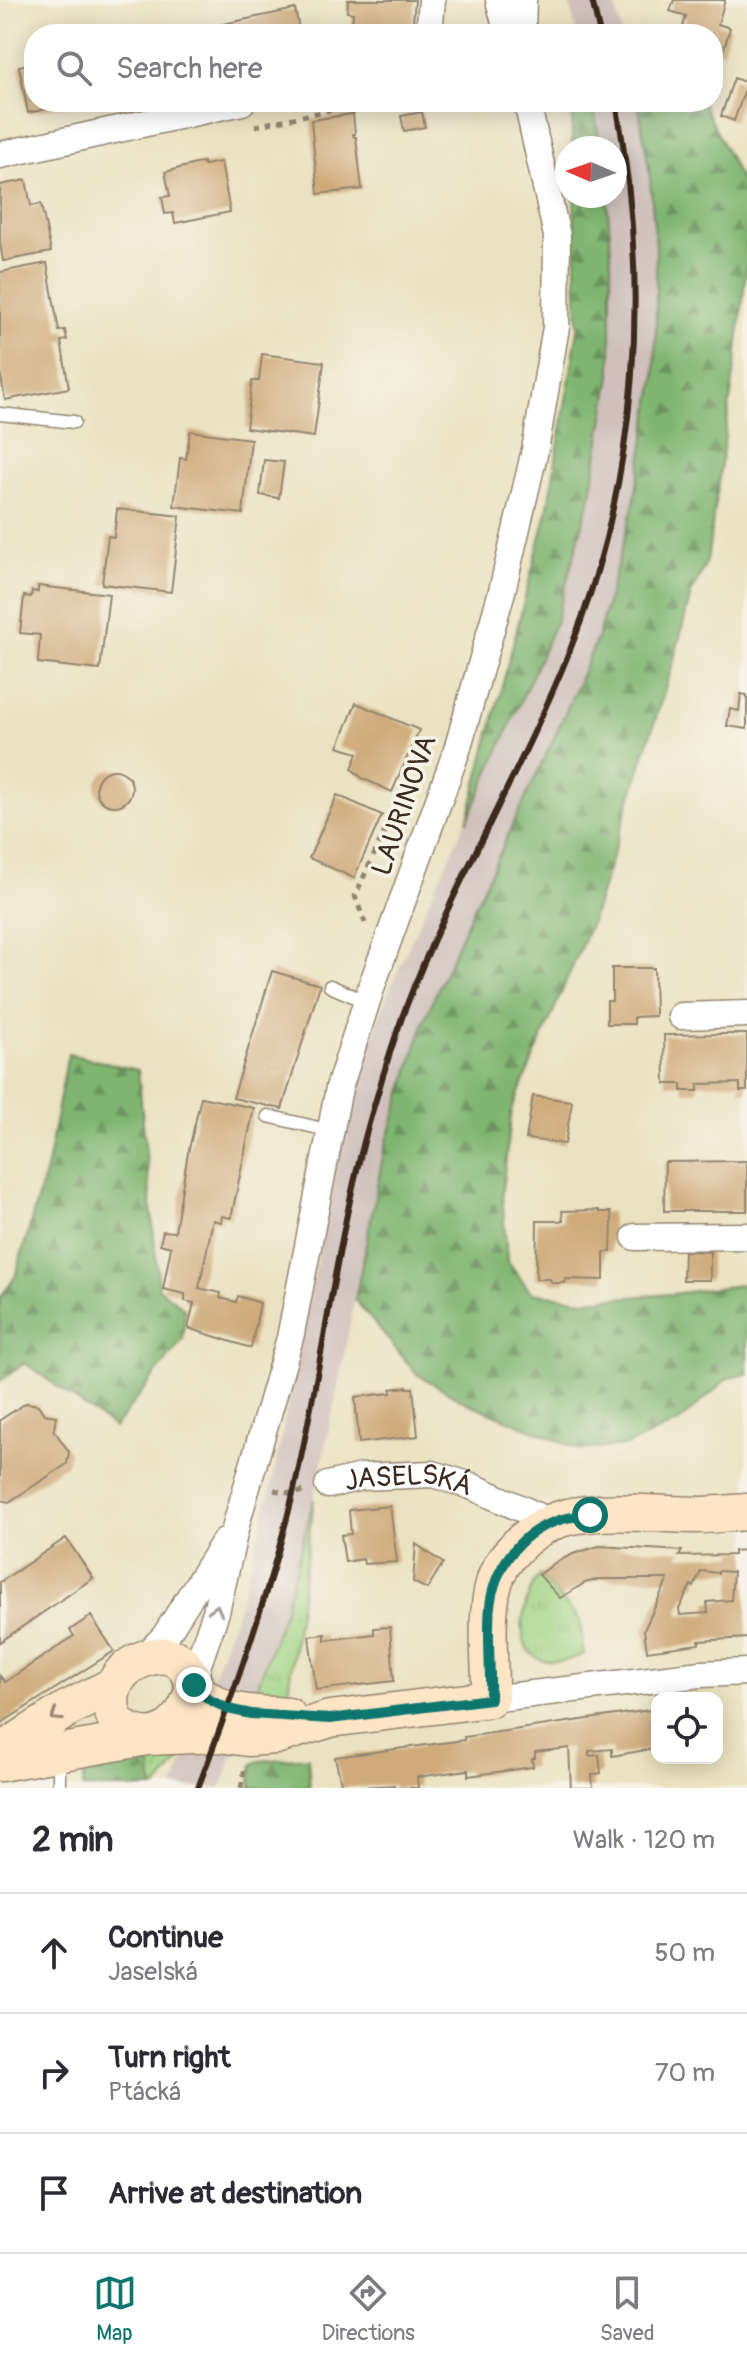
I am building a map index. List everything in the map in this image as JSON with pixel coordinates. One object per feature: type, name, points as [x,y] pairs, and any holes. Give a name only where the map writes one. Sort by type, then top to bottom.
[{"type":"street","points":[[430,24],[432,0]]},
{"type":"street","points":[[499,0],[505,24]]},
{"type":"street","points":[[522,24],[523,0]]},
{"type":"street","points":[[0,155],[196,112]]},
{"type":"street","name":"LAURINOVA","points":[[194,1685],[290,1338],[339,1088],[457,750],[502,591],[538,434],[556,327],[557,236],[529,112]]},
{"type":"street","points":[[681,1016],[747,1014]]},
{"type":"street","points":[[635,1237],[747,1236]]},
{"type":"street","name":"JASELSKÁ","points":[[328,1485],[361,1477],[433,1474],[471,1486],[551,1522]]},
{"type":"street","points":[[490,1699],[490,1607],[495,1580],[521,1542],[551,1522],[590,1515],[747,1512]]},
{"type":"street","name":"LAURINOVA","points":[[142,1660],[165,1636],[237,1521]]},
{"type":"street","points":[[194,1685],[183,1714],[168,1730],[147,1737],[127,1730],[115,1720],[111,1701],[114,1685],[122,1672],[142,1660],[160,1657],[177,1659],[188,1670],[194,1685],[208,1699],[228,1709],[251,1714],[330,1719]]},
{"type":"street","points":[[0,1763],[147,1737],[218,1734],[248,1738],[275,1736],[330,1719],[701,1674],[747,1672]]},
{"type":"street","points":[[0,1752],[67,1709],[114,1685]]},
{"type":"lane","points":[[0,414],[74,422]]},
{"type":"lane","points":[[330,986],[367,1002]]},
{"type":"lane","points":[[268,1116],[331,1131]]},
{"type":"lane","points":[[59,1751],[59,1788]]},
{"type":"path","points":[[369,935],[355,896],[400,798],[419,784]]},
{"type":"path","name":"JASELSKÁ","points":[[261,1487],[293,1494],[328,1485]]},
{"type":"shaded area","points":[[569,0],[614,0],[620,24],[575,24]]},
{"type":"shaded area","points":[[595,112],[640,112],[649,169],[656,247],[655,379],[634,503],[597,638],[425,1018],[397,1104],[384,1151],[314,1499],[285,1608],[238,1743],[221,1788],[174,1788],[242,1595],[271,1488],[341,1141],[384,1002],[555,624],[591,494],[611,375],[608,208],[627,208],[627,136],[599,136]]},
{"type":"green space","points":[[572,112],[595,112],[599,136],[572,136]]},
{"type":"green space","points":[[640,112],[707,112],[747,193],[747,263],[737,353],[707,561],[691,594],[673,664],[591,923],[512,1109],[502,1192],[507,1261],[532,1293],[584,1300],[672,1294],[747,1284],[747,1374],[728,1378],[679,1422],[626,1446],[581,1450],[465,1402],[417,1374],[355,1300],[384,1151],[425,1018],[597,639],[634,503],[655,379],[656,247],[649,169]]},
{"type":"green space","points":[[574,208],[608,208],[611,375],[591,494],[555,624],[467,822],[547,512],[578,329]]},
{"type":"green space","points":[[68,1054],[138,1070],[159,1288],[185,1309],[183,1339],[114,1428],[25,1363],[0,1381],[0,1298],[15,1277],[47,1166]]},
{"type":"green space","points":[[314,1499],[288,1692],[265,1694],[265,1704],[251,1705],[285,1608]]},
{"type":"green space","points":[[539,1575],[580,1620],[584,1654],[554,1662],[539,1658],[527,1648],[523,1631],[524,1610]]},
{"type":"green space","points":[[190,1747],[157,1788],[153,1788],[148,1751]]},
{"type":"green space","points":[[148,1751],[153,1788],[83,1788],[84,1776],[91,1767]]},
{"type":"green space","points":[[308,1757],[310,1788],[250,1788],[253,1764]]},
{"type":"building","points":[[348,0],[415,0],[413,24],[352,24],[353,13],[347,12]]},
{"type":"building","points":[[674,0],[725,0],[718,24],[684,24],[686,16],[670,11]]},
{"type":"building","points":[[295,9],[298,24],[224,24]]},
{"type":"building","points":[[723,26],[730,28],[723,52]]},
{"type":"building","points":[[24,65],[24,92],[19,66]]},
{"type":"building","points":[[734,78],[747,83],[734,121],[721,116]]},
{"type":"building","points":[[422,112],[425,127],[404,131],[401,116]]},
{"type":"building","points":[[353,114],[362,189],[318,194],[311,120]]},
{"type":"building","points":[[203,162],[204,165],[221,162],[230,212],[175,223],[173,213],[165,214],[162,197],[170,196],[165,172]]},
{"type":"building","points":[[26,180],[31,206],[41,204],[51,252],[3,261],[0,185]]},
{"type":"building","points":[[47,263],[59,331],[65,330],[67,340],[61,341],[69,388],[5,400],[0,371],[0,272]]},
{"type":"building","points":[[262,354],[324,362],[314,437],[246,428],[252,381],[259,381]]},
{"type":"building","points":[[190,431],[251,439],[243,514],[174,506],[180,458],[186,459]]},
{"type":"building","points":[[264,460],[284,462],[279,498],[260,495]]},
{"type":"building","points":[[117,509],[180,516],[171,592],[102,584],[108,536],[114,537]]},
{"type":"building","points":[[38,586],[109,594],[100,670],[38,663],[40,635],[20,633],[24,596],[31,597],[32,591],[38,592]]},
{"type":"building","points":[[741,694],[747,695],[747,729],[727,726],[730,709],[739,711]]},
{"type":"building","points":[[356,703],[419,730],[392,792],[362,778],[352,769],[358,753],[338,747]]},
{"type":"building","points":[[114,770],[127,775],[132,788],[127,801],[114,806],[101,801],[96,788],[101,775]]},
{"type":"building","points":[[337,795],[382,815],[354,878],[309,858]]},
{"type":"building","points":[[612,968],[654,968],[655,1016],[634,1017],[634,1024],[607,1024],[607,1001],[612,1001]]},
{"type":"building","points":[[272,971],[320,985],[282,1109],[233,1098]]},
{"type":"building","points":[[747,1034],[747,1091],[740,1091],[740,1083],[698,1084],[698,1091],[682,1091],[682,1084],[665,1084],[664,1035]]},
{"type":"building","points":[[533,1096],[572,1101],[565,1144],[526,1139]]},
{"type":"building","points":[[201,1097],[254,1108],[231,1218],[222,1216],[221,1222],[213,1220],[199,1288],[221,1293],[220,1298],[236,1302],[238,1296],[260,1303],[251,1348],[188,1328],[194,1303],[185,1301],[185,1294],[163,1289],[171,1247],[160,1244],[163,1231],[175,1232]]},
{"type":"building","points":[[747,1161],[747,1211],[664,1211],[665,1162]]},
{"type":"building","points":[[562,1211],[611,1212],[612,1220],[611,1252],[604,1252],[604,1280],[566,1279],[565,1283],[552,1283],[550,1279],[536,1279],[537,1221],[563,1221]]},
{"type":"building","points":[[684,1251],[710,1252],[710,1280],[683,1280]]},
{"type":"building","points":[[413,1388],[418,1436],[359,1443],[355,1397],[391,1393],[391,1389]]},
{"type":"building","points":[[26,1403],[38,1405],[44,1414],[56,1416],[54,1430],[69,1452],[67,1464],[9,1502],[0,1500],[0,1420]]},
{"type":"building","points":[[390,1506],[397,1562],[364,1564],[363,1559],[345,1562],[341,1535],[351,1534],[349,1510]]},
{"type":"building","points":[[66,1538],[93,1578],[0,1642],[0,1582]]},
{"type":"building","points":[[416,1544],[443,1563],[427,1589],[413,1582]]},
{"type":"building","points":[[599,1546],[682,1551],[679,1556],[734,1555],[734,1551],[747,1550],[747,1638],[699,1641],[699,1644],[647,1651],[644,1630],[668,1579],[599,1579],[585,1583],[560,1598],[539,1575],[573,1554]],"holes":[[[701,1571],[733,1572],[731,1600],[707,1602],[708,1613],[680,1615],[679,1609]]]},
{"type":"building","points":[[91,1616],[114,1651],[0,1724],[0,1676],[5,1682],[74,1636],[70,1630]]},
{"type":"building","points":[[390,1627],[394,1681],[316,1690],[309,1636],[325,1634],[325,1640],[374,1634],[374,1628]]},
{"type":"building","points":[[651,1710],[651,1749],[612,1756],[612,1749],[589,1751],[589,1756],[599,1755],[601,1773],[592,1775],[593,1788],[571,1788],[569,1748],[535,1752],[533,1767],[468,1776],[468,1770],[417,1777],[418,1788],[394,1788],[394,1785],[342,1788],[335,1757],[464,1740],[464,1737]]},
{"type":"railway","points":[[592,0],[598,24]]},
{"type":"railway","points":[[198,1788],[250,1642],[284,1531],[304,1444],[351,1194],[393,1043],[443,920],[551,696],[593,584],[611,517],[624,449],[632,379],[635,310],[627,171],[618,112]]},
{"type":"route","points":[[194,1685],[208,1699],[228,1709],[251,1714],[330,1719],[490,1699],[490,1607],[495,1580],[521,1542],[551,1522],[590,1515]]}]
